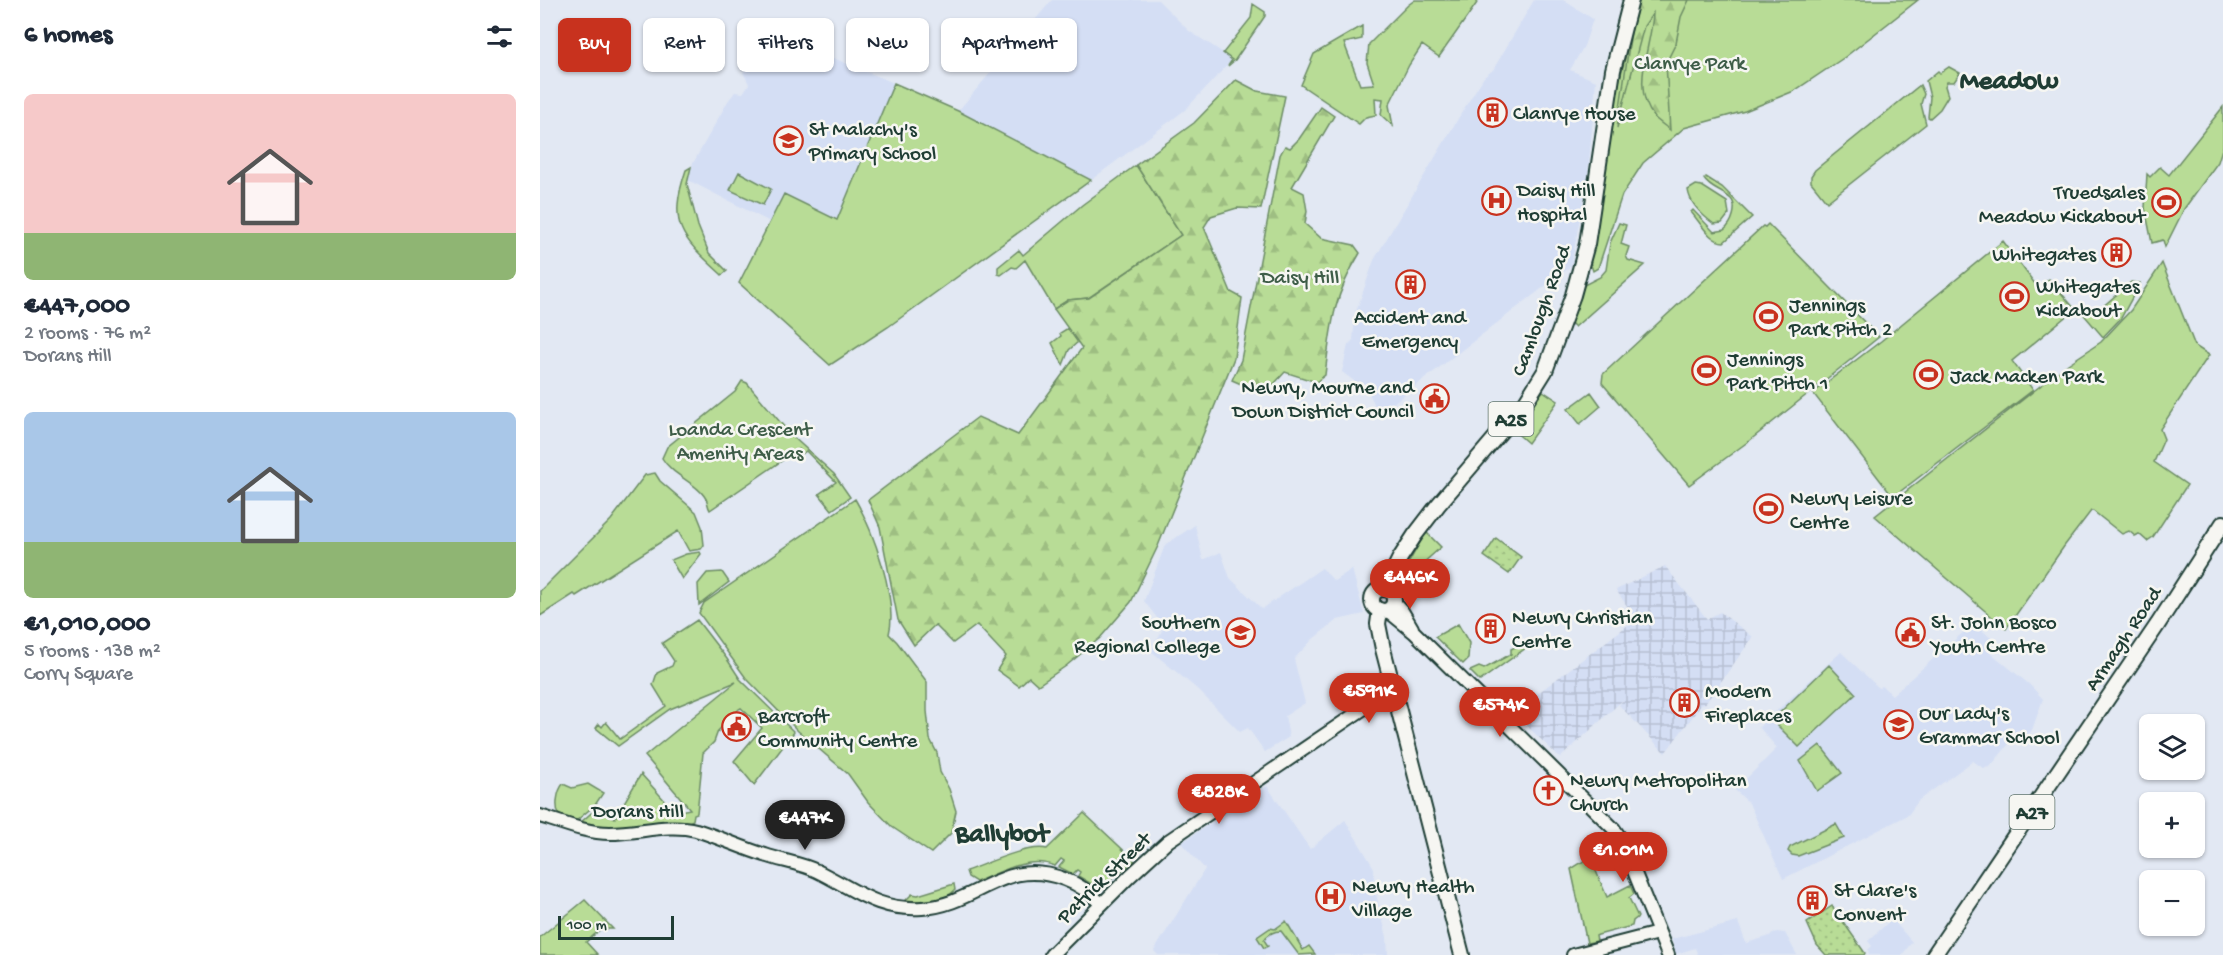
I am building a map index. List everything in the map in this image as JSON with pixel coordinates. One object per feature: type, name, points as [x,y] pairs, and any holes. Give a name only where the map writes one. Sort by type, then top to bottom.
[{"type":"main road","name":"Camlough Road","points":[[1387,603],[1389,580],[1415,535],[1525,403],[1545,371],[1573,295],[1587,244],[1613,70],[1631,0]]},
{"type":"main road","name":"Armagh Road","points":[[1934,955],[2158,624],[2223,523]]},
{"type":"main road","points":[[1387,603],[1409,620],[1414,632],[1608,822],[1621,839],[1668,955]]},
{"type":"main road","name":"A25","points":[[1387,603],[1378,624],[1462,955]]},
{"type":"main road","name":"Patrick Street","points":[[1051,955],[1168,841],[1394,688]]},
{"type":"main road","name":"Dorans Hill","points":[[540,816],[584,830],[609,834],[675,827],[696,830],[766,856],[816,870],[875,903],[887,906],[922,909],[938,906],[950,903],[1009,876],[1042,872],[1071,881],[1091,894],[1101,904]]},
{"type":"main road","points":[[1573,955],[1658,933]]},
{"type":"shaded area","points":[[1052,0],[1158,0],[1189,31],[1233,59],[1185,110],[1091,180],[958,111],[991,72],[1077,72],[1077,18],[1037,18]]},
{"type":"shaded area","name":"Daisy Hill Hospital","points":[[1534,0],[1563,0],[1593,19],[1584,46],[1570,70],[1596,81],[1588,175],[1571,266],[1379,414],[1368,391],[1342,372],[1348,345],[1353,340],[1355,315],[1374,260],[1465,107],[1484,77],[1493,70]]},
{"type":"shaded area","name":"St Malachy's Primary School","points":[[834,58],[846,63],[846,72],[867,72],[894,83],[837,220],[784,194],[770,222],[688,180],[691,167],[728,101],[735,92],[743,93],[749,84],[743,72],[834,72]]},
{"type":"shaded area","name":"Southern Regional College","points":[[1195,525],[1203,560],[1221,552],[1230,578],[1262,609],[1322,568],[1334,581],[1352,569],[1364,614],[1337,620],[1313,639],[1294,659],[1305,703],[1285,716],[1289,737],[1265,752],[1248,728],[1240,732],[1197,689],[1151,651],[1164,627],[1144,601],[1165,545]]},
{"type":"shaded area","points":[[1665,566],[1707,619],[1720,612],[1753,637],[1705,704],[1703,703],[1665,753],[1619,705],[1624,699],[1560,758],[1513,712],[1636,619],[1616,590]]},
{"type":"shaded area","name":"Our Lady's Grammar School","points":[[1974,623],[1993,640],[1986,649],[2030,685],[2043,699],[2032,730],[2022,742],[2013,739],[1990,767],[1983,768],[1973,761],[1919,800],[1908,815],[1783,879],[1749,803],[1735,790],[1777,748],[1759,727],[1841,652],[1879,688],[1882,686],[1892,695]]},
{"type":"shaded area","points":[[1267,786],[1310,849],[1345,820],[1374,868],[1374,886],[1387,937],[1388,955],[1158,955],[1154,951],[1205,869],[1181,843]]},
{"type":"shaded area","points":[[1892,919],[1912,942],[1902,955],[1869,955],[1868,950],[1872,946],[1868,941]]},
{"type":"shaded area","points":[[1738,922],[1746,943],[1777,932],[1785,933],[1797,955],[1698,955],[1695,948],[1676,954],[1672,939]]},
{"type":"green space","points":[[1415,0],[1479,0],[1439,57],[1422,45],[1389,105],[1393,126],[1381,115],[1383,99],[1375,98],[1376,115],[1366,117],[1359,124],[1301,85],[1314,54],[1362,26],[1362,39],[1344,43],[1360,85],[1374,84],[1367,63],[1369,44]]},
{"type":"green space","name":"Clanrye Park","points":[[1639,0],[1918,0],[1845,57],[1794,91],[1745,111],[1684,128],[1643,163],[1622,195],[1598,268],[1593,271],[1590,262],[1616,95]]},
{"type":"green space","points":[[1639,0],[1689,0],[1681,17],[1676,43],[1666,63],[1670,130],[1655,118],[1647,106],[1644,94],[1644,67],[1653,13],[1644,26],[1617,128],[1631,32]]},
{"type":"green space","points":[[1253,4],[1265,12],[1265,16],[1235,60],[1228,66],[1232,60],[1223,53],[1251,18]]},
{"type":"green space","points":[[1949,67],[1960,73],[1954,82],[1947,82],[1945,86],[1948,96],[1940,109],[1930,118],[1928,117],[1930,97],[1926,81],[1938,71],[1940,73]]},
{"type":"green space","points":[[1236,80],[1257,91],[1285,96],[1261,209],[1237,208],[1211,216],[1204,227],[1231,292],[1242,298],[1234,358],[1158,546],[1131,602],[1100,638],[1038,685],[1029,677],[1019,686],[997,670],[1006,656],[977,625],[953,643],[935,625],[914,645],[898,620],[880,527],[868,500],[978,417],[1018,435],[1082,348],[1054,309],[1068,300],[1089,298],[1181,235],[1136,165],[1194,123]]},
{"type":"green space","points":[[894,83],[958,111],[1091,180],[888,327],[830,365],[739,283],[784,194],[837,220]]},
{"type":"green space","points":[[1920,85],[1924,94],[1921,104],[1926,124],[1827,202],[1811,182],[1811,176],[1815,170]]},
{"type":"green space","name":"Daisy Hill","points":[[1321,107],[1334,116],[1292,187],[1304,193],[1307,211],[1305,224],[1321,238],[1354,245],[1360,253],[1339,298],[1329,341],[1325,375],[1316,382],[1285,372],[1273,385],[1248,387],[1232,380],[1241,360],[1280,155],[1285,146],[1290,148],[1299,139]]},
{"type":"green space","points":[[2223,107],[2223,146],[2218,162],[2184,209],[2165,247],[2163,240],[2152,243],[2145,208],[2147,174],[2150,177],[2160,167],[2169,175]]},
{"type":"green space","points":[[1136,165],[1181,235],[1088,298],[1068,300],[1054,309],[1025,260],[1016,268],[1012,267],[1001,275],[998,274],[998,267],[1019,250],[1023,255],[1082,205]]},
{"type":"green space","points":[[691,167],[687,184],[698,226],[709,253],[727,271],[722,275],[688,240],[678,218],[680,189],[686,170]]},
{"type":"green space","points":[[739,172],[771,189],[763,205],[730,190]]},
{"type":"green space","points":[[1706,177],[1722,187],[1752,217],[1724,242],[1714,239],[1691,212],[1693,210],[1714,232],[1724,230],[1732,220],[1733,202],[1728,196],[1713,188],[1704,179]]},
{"type":"green space","points":[[1696,185],[1702,186],[1727,202],[1729,214],[1722,223],[1714,224],[1694,205],[1688,190]]},
{"type":"green space","points":[[1619,223],[1626,225],[1621,244],[1629,247],[1626,256],[1628,260],[1645,265],[1575,327],[1571,323],[1584,285],[1600,277],[1606,270],[1610,243]]},
{"type":"green space","points":[[1768,224],[1879,337],[1749,441],[1689,485],[1602,383],[1603,374],[1763,226]]},
{"type":"green space","name":"Jack Macken Park","points":[[2003,241],[2038,288],[2049,279],[2075,309],[2012,361],[2033,390],[1893,497],[1813,393],[1881,341]]},
{"type":"green space","points":[[2162,263],[2195,346],[2209,355],[2160,429],[2164,439],[2154,462],[2187,485],[2153,537],[2147,541],[2139,534],[2135,536],[2129,531],[2122,534],[2091,511],[2006,629],[1875,516],[2068,364],[2101,342],[2131,310]]},
{"type":"green space","points":[[2131,282],[2140,283],[2121,318],[2103,337],[2079,309],[2100,309]]},
{"type":"green space","points":[[1068,328],[1078,342],[1069,350],[1063,365],[1052,343],[1061,336],[1060,333]]},
{"type":"green space","name":"Loanda Crescent Amenity Areas","points":[[742,381],[747,383],[791,435],[834,474],[850,497],[832,510],[819,494],[836,482],[806,451],[802,454],[799,449],[710,510],[703,495],[672,470],[662,458],[667,447],[735,392]]},
{"type":"green space","points":[[1543,391],[1558,401],[1528,443],[1514,431]]},
{"type":"green space","points":[[1591,392],[1601,406],[1580,424],[1568,409]]},
{"type":"green space","name":"Loanda Crescent Amenity Areas","points":[[655,473],[660,481],[696,512],[702,527],[704,545],[701,549],[689,551],[678,531],[576,596],[574,594],[540,616],[540,591],[611,520],[645,475]]},
{"type":"green space","points":[[855,499],[876,546],[887,584],[891,619],[889,634],[927,682],[930,739],[937,753],[940,772],[949,789],[956,811],[951,833],[931,853],[892,827],[868,802],[848,774],[798,731],[746,678],[699,613],[704,603]]},
{"type":"green space","points":[[1426,532],[1441,547],[1402,582],[1399,580]]},
{"type":"green space","points":[[1496,538],[1521,557],[1509,574],[1484,556]]},
{"type":"green space","points":[[700,552],[701,554],[682,579],[671,560]]},
{"type":"green space","points":[[722,572],[729,582],[699,605],[698,584],[707,573]]},
{"type":"green space","points":[[697,620],[740,679],[794,732],[754,785],[734,761],[762,728],[741,708],[718,731],[714,742],[703,753],[697,813],[694,814],[693,820],[658,822],[622,828],[580,823],[597,808],[615,818],[641,774],[675,812],[690,809],[645,756],[736,682],[670,709],[618,746],[596,728],[599,724],[602,727],[606,722],[620,739],[666,706],[653,685],[657,673],[672,666],[674,661],[662,643]]},
{"type":"green space","points":[[1458,624],[1469,643],[1468,659],[1463,664],[1435,637]]},
{"type":"green space","points":[[1527,641],[1530,645],[1480,681],[1470,671],[1479,667],[1484,669],[1511,654],[1511,649]]},
{"type":"green space","points":[[1829,665],[1856,694],[1799,747],[1772,720]]},
{"type":"green space","points":[[1820,745],[1842,773],[1817,791],[1800,761]]},
{"type":"green space","points":[[563,784],[572,788],[588,784],[603,793],[595,805],[576,821],[559,815],[558,795]]},
{"type":"green space","points":[[1084,813],[1135,861],[1098,888],[1078,876],[1080,872],[1077,870],[1073,874],[1059,867],[1064,861],[1061,859],[1055,866],[1035,862],[1015,866],[976,882],[968,877],[966,871],[1007,855],[1029,849],[1047,849]]},
{"type":"green space","points":[[1836,824],[1844,838],[1798,856],[1788,851],[1790,847]]},
{"type":"green space","points":[[1590,857],[1607,897],[1630,885],[1634,894],[1629,898],[1638,917],[1633,921],[1632,926],[1598,935],[1596,936],[1597,941],[1587,943],[1571,869]]},
{"type":"green space","points":[[954,884],[955,890],[951,894],[939,899],[906,900],[912,894],[918,895]]},
{"type":"green space","points":[[585,900],[613,929],[601,929],[586,942],[598,955],[540,955],[540,937]]},
{"type":"green space","points":[[1832,906],[1865,953],[1864,955],[1826,955],[1817,945],[1807,923]]},
{"type":"green space","points":[[1286,921],[1303,950],[1309,946],[1315,954],[1299,955],[1281,931],[1267,936],[1264,940],[1268,946],[1264,948],[1257,937]]},
{"type":"place","name":"Clanrye House","points":[[1492,112]]},
{"type":"place","name":"St Malachy's Primary School","points":[[788,140]]},
{"type":"place","name":"Daisy Hill Hospital","points":[[1496,201]]},
{"type":"place","name":"Truedsales Meadow Kickabout","points":[[2166,203]]},
{"type":"place","name":"Whitegates","points":[[2117,253]]},
{"type":"place","name":"Accident and Emergency","points":[[1410,285]]},
{"type":"place","name":"Whitegates Kickabout","points":[[2015,297]]},
{"type":"place","name":"Jennings Park Pitch 2","points":[[1768,316]]},
{"type":"place","name":"Jennings Park Pitch 1","points":[[1706,370]]},
{"type":"place","name":"Jack Macken Park","points":[[1929,375]]},
{"type":"place","name":"Newry, Mourne and Down District Council","points":[[1435,398]]},
{"type":"place","name":"Newry Leisure Centre","points":[[1769,509]]},
{"type":"place","name":"Newry Christian Centre","points":[[1491,628]]},
{"type":"place","name":"Southern Regional College","points":[[1241,633]]},
{"type":"place","name":"St. John Bosco Youth Centre","points":[[1910,633]]},
{"type":"place","name":"Modern Fireplaces","points":[[1684,702]]},
{"type":"place","name":"Our Lady's Grammar School","points":[[1898,724]]},
{"type":"place","name":"Barcroft Community Centre","points":[[737,727]]},
{"type":"place","name":"Newry Metropolitan Church","points":[[1549,791]]},
{"type":"place","name":"Newry Health Village","points":[[1331,897]]},
{"type":"place","name":"St Clare's Convent","points":[[1813,901]]},
{"type":"district","name":"Meadow","points":[[2009,79]]},
{"type":"district","name":"Ballybot","points":[[1002,832]]}]
